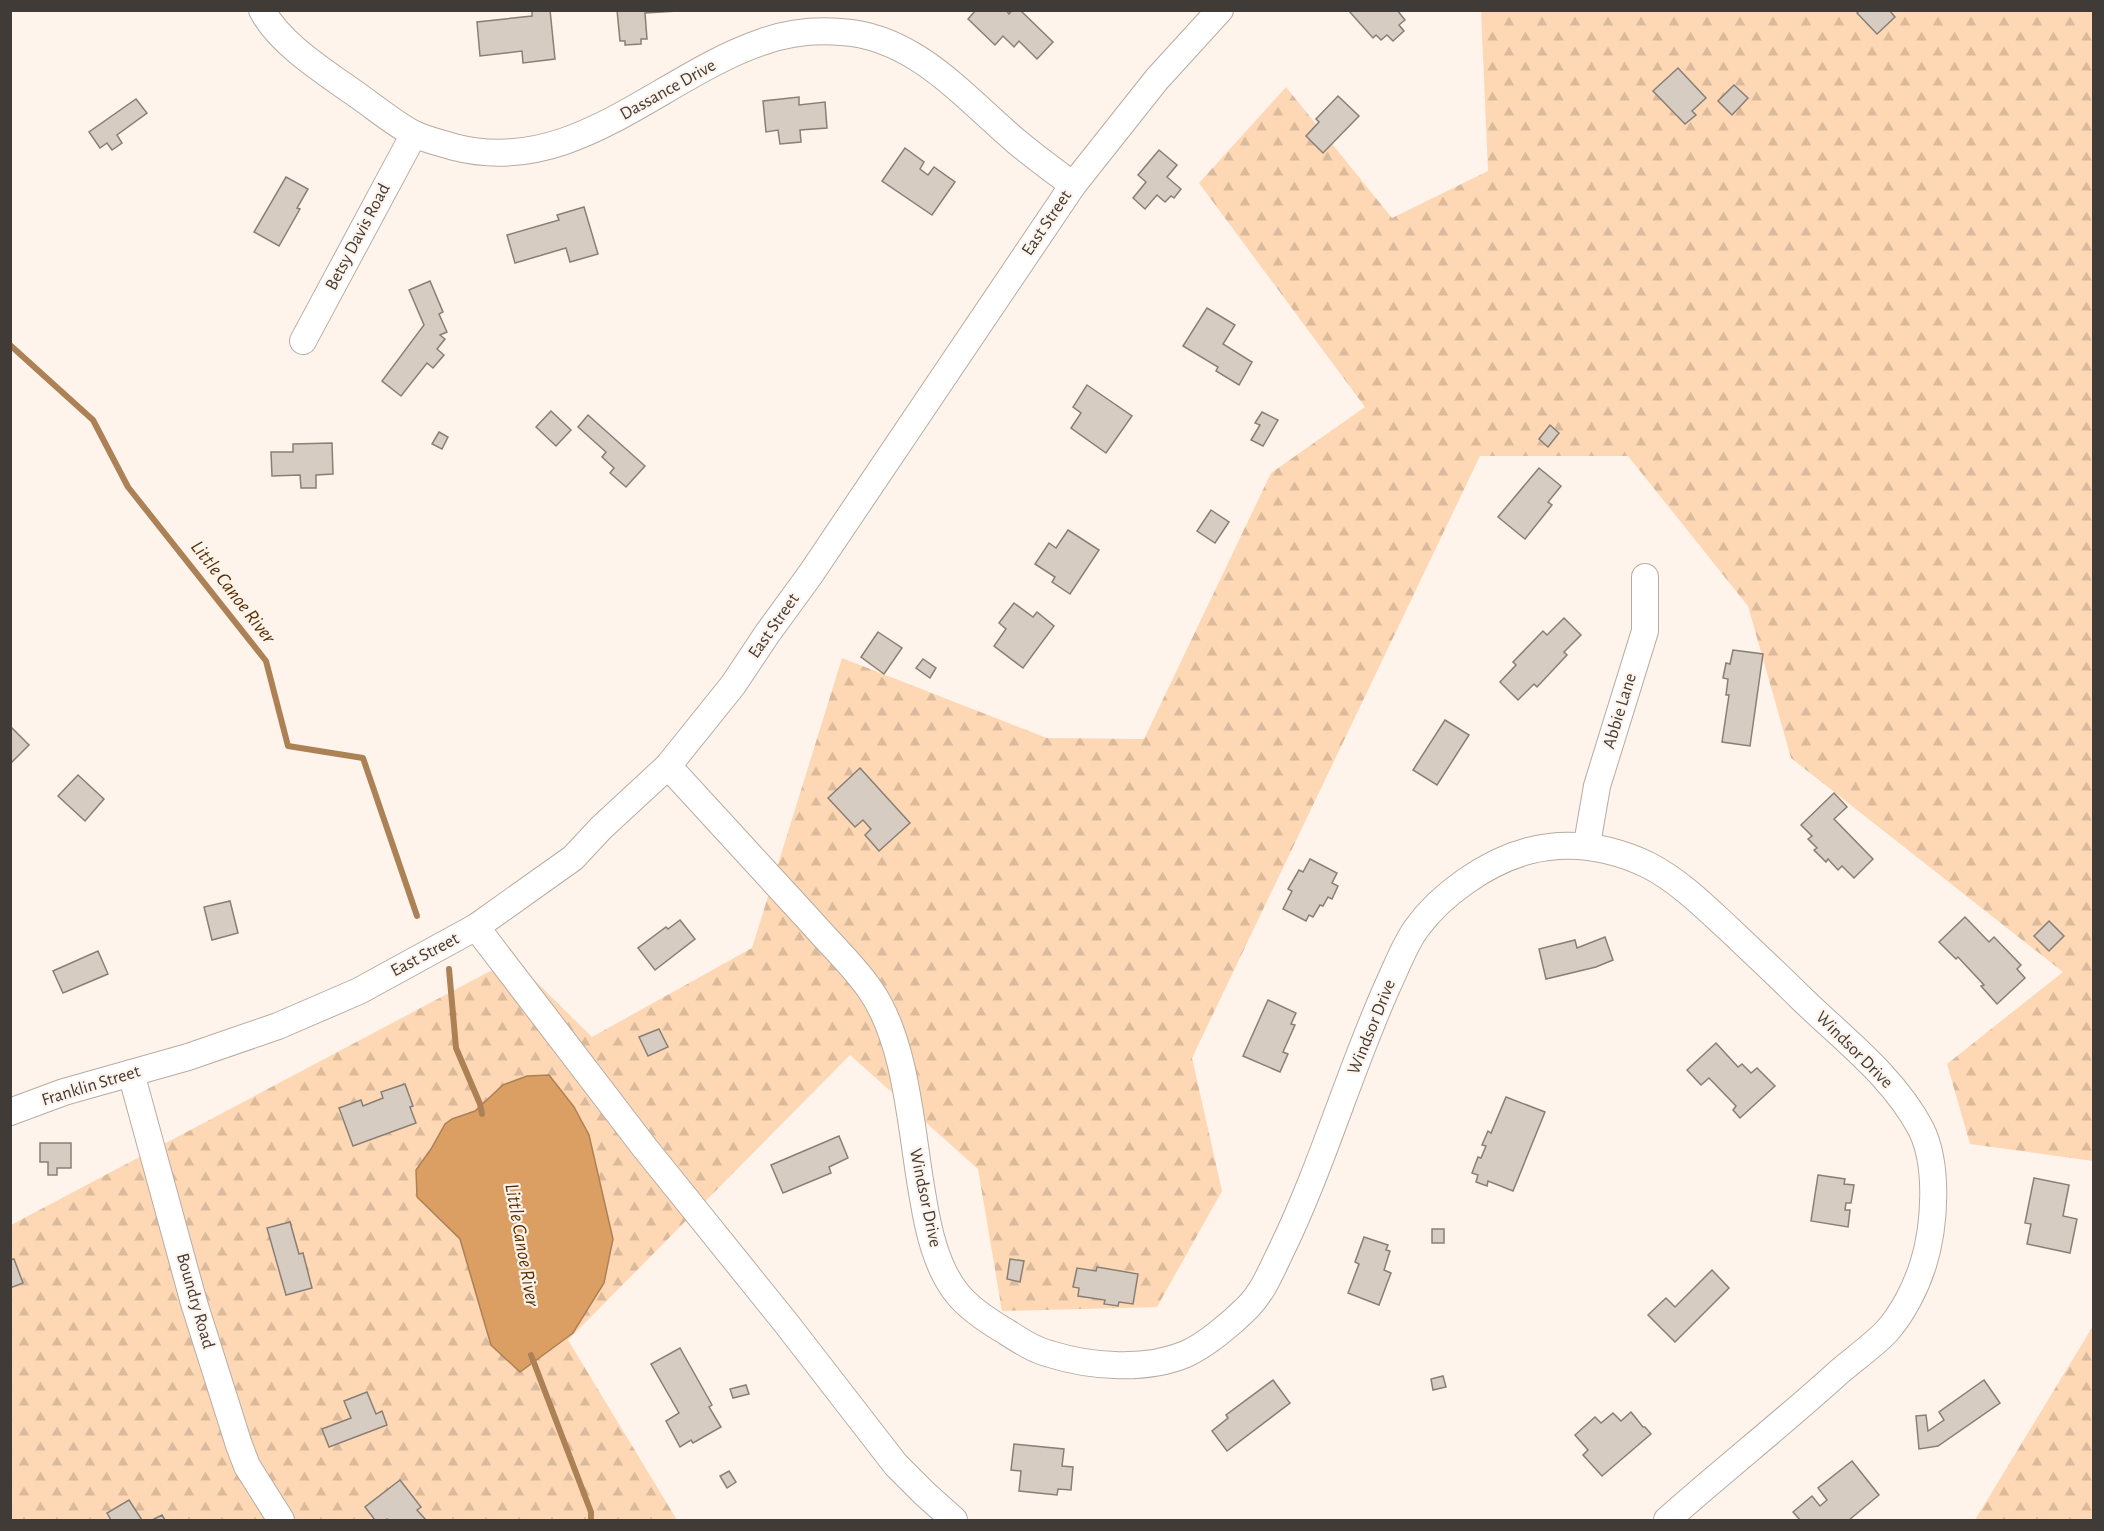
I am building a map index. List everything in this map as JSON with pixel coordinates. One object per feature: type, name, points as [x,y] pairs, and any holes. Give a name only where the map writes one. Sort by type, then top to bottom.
[{"type":"street","name":"Dassance Drive","points":[[262,10],[267,21],[282,38],[332,77],[414,134],[472,152],[522,152],[562,142],[589,132],[718,62],[762,42],[806,33],[841,32],[880,40],[915,56],[964,94],[1018,143],[1073,185]]},
{"type":"street","name":"East Street","points":[[172,1061],[278,1026],[359,991],[476,927],[573,858],[601,828],[668,766],[733,685],[810,575],[1073,185],[1157,79],[1220,10]]},
{"type":"street","name":"Betsy Davis Road","points":[[303,341],[414,134]]},
{"type":"street","name":"Abbie Lane","points":[[1587,844],[1597,786],[1645,631],[1645,577]]},
{"type":"street","name":"Windsor Drive","points":[[668,766],[875,995],[893,1035],[900,1064],[929,1233],[943,1268],[956,1292],[997,1327],[1042,1353],[1099,1365],[1131,1365],[1186,1354],[1208,1341],[1249,1306],[1265,1284],[1294,1226],[1378,1008],[1413,933],[1446,895],[1483,870],[1527,851],[1587,844],[1614,851],[1650,866],[1675,881],[1697,899],[1867,1060],[1895,1090],[1923,1133],[1935,1178],[1926,1257],[1915,1287],[1887,1331],[1667,1521]]},
{"type":"street","points":[[476,927],[645,1148],[786,1323],[881,1446],[924,1493],[954,1521]]},
{"type":"street","name":"Franklin Street","points":[[10,1112],[64,1092],[172,1061]]},
{"type":"street","name":"Boundry Road","points":[[131,1073],[194,1303],[239,1445],[247,1466],[281,1521]]},
{"type":"green space","points":[[1481,11],[2093,11],[2093,1161],[1970,1144],[1947,1064],[2063,972],[1791,758],[1748,606],[1628,456],[1480,456],[1192,1058],[1222,1191],[1157,1307],[1002,1311],[978,1169],[850,1055],[568,1340],[677,1520],[11,1520],[11,1225],[513,959],[592,1037],[752,948],[842,658],[1047,738],[1144,739],[1271,473],[1365,407],[1199,183],[1286,87],[1392,218],[1488,171]]},
{"type":"green space","points":[[2093,1326],[2093,1520],[1975,1520]]},
{"type":"water","points":[[549,1075],[574,1107],[589,1135],[613,1239],[604,1283],[573,1333],[520,1372],[491,1345],[460,1239],[417,1197],[416,1170],[445,1124],[452,1119],[475,1111],[503,1085],[527,1076]]},
{"type":"building","points":[[532,10],[550,10],[555,59],[523,63],[522,51],[480,56],[477,22],[532,16]]},
{"type":"building","points":[[617,10],[677,11],[645,13],[647,39],[641,39],[641,44],[625,45],[625,41],[620,41]]},
{"type":"building","points":[[976,10],[1006,10],[1009,14],[1012,10],[1020,10],[1053,42],[1037,59],[1019,41],[1014,47],[1003,36],[995,45],[968,19]]},
{"type":"building","points":[[1348,10],[1397,10],[1405,20],[1399,25],[1404,31],[1393,41],[1387,35],[1381,40],[1376,35],[1373,38]]},
{"type":"building","points":[[1860,10],[1889,10],[1895,17],[1877,34],[1857,13]]},
{"type":"building","points":[[1678,68],[1706,98],[1692,111],[1696,115],[1685,124],[1653,91]]},
{"type":"building","points":[[1734,85],[1748,98],[1732,115],[1718,101]]},
{"type":"building","points":[[1338,96],[1359,116],[1323,153],[1306,136],[1319,122],[1316,119]]},
{"type":"building","points":[[799,97],[799,105],[825,102],[827,128],[800,130],[801,142],[780,144],[778,130],[766,132],[763,101]]},
{"type":"building","points":[[136,99],[147,113],[117,135],[122,143],[112,150],[107,143],[100,148],[89,132]]},
{"type":"building","points":[[905,148],[924,162],[920,169],[928,175],[934,167],[955,182],[932,215],[882,181]]},
{"type":"building","points":[[1159,150],[1177,165],[1167,177],[1181,189],[1174,198],[1171,196],[1165,202],[1157,195],[1145,209],[1133,198],[1146,182],[1138,175]]},
{"type":"building","points":[[286,177],[308,189],[297,208],[300,209],[279,246],[254,232]]},
{"type":"building","points":[[584,207],[598,254],[570,262],[566,248],[515,263],[507,235],[559,220],[557,215]]},
{"type":"building","points":[[430,281],[443,312],[439,314],[447,332],[440,335],[445,339],[437,349],[444,355],[433,368],[427,363],[401,396],[382,381],[424,325],[409,290]]},
{"type":"building","points":[[1207,308],[1235,325],[1223,344],[1252,362],[1239,385],[1216,371],[1218,367],[1183,346]]},
{"type":"building","points":[[1087,385],[1132,416],[1106,453],[1071,428],[1081,413],[1073,407]]},
{"type":"building","points":[[551,411],[571,430],[556,446],[536,427]]},
{"type":"building","points":[[1262,412],[1278,420],[1263,446],[1251,440],[1260,425],[1255,423]]},
{"type":"building","points":[[588,415],[645,466],[626,487],[610,473],[614,468],[602,457],[606,452],[578,427]]},
{"type":"building","points":[[1550,425],[1559,433],[1548,447],[1539,439]]},
{"type":"building","points":[[439,432],[448,437],[442,449],[432,444]]},
{"type":"building","points":[[332,443],[333,474],[316,475],[316,488],[301,488],[300,475],[272,476],[271,452],[293,452],[293,444]]},
{"type":"building","points":[[1539,468],[1561,486],[1548,502],[1552,505],[1525,539],[1498,517]]},
{"type":"building","points":[[1211,510],[1229,522],[1215,543],[1197,531]]},
{"type":"building","points":[[1068,530],[1099,550],[1070,594],[1052,582],[1055,577],[1035,564],[1049,543],[1056,548]]},
{"type":"building","points":[[1014,603],[1033,617],[1037,612],[1054,626],[1023,668],[994,646],[1006,629],[999,623]]},
{"type":"building","points":[[1564,618],[1581,635],[1564,652],[1567,655],[1537,687],[1534,684],[1518,700],[1500,682],[1516,665],[1513,662],[1543,631],[1547,635]]},
{"type":"building","points":[[878,632],[902,648],[884,674],[861,657]]},
{"type":"building","points":[[1733,650],[1763,654],[1750,746],[1722,742],[1729,695],[1726,695],[1728,679],[1723,678],[1726,663],[1730,664]]},
{"type":"building","points":[[923,659],[936,668],[930,678],[916,668]]},
{"type":"building","points":[[1445,720],[1469,735],[1437,785],[1413,770]]},
{"type":"building","points":[[10,726],[29,745],[10,764]]},
{"type":"building","points":[[860,768],[910,823],[879,851],[865,835],[871,829],[863,820],[855,827],[828,798]]},
{"type":"building","points":[[78,775],[104,799],[85,821],[58,796]]},
{"type":"building","points":[[1834,793],[1847,807],[1834,819],[1873,859],[1854,878],[1842,866],[1838,870],[1828,859],[1826,862],[1814,850],[1817,848],[1808,839],[1812,836],[1801,825]]},
{"type":"building","points":[[1310,859],[1337,873],[1332,883],[1338,886],[1332,899],[1328,897],[1313,917],[1309,915],[1306,921],[1283,909],[1292,891],[1288,889],[1299,870],[1303,872]]},
{"type":"building","points":[[230,901],[238,933],[212,940],[204,907]]},
{"type":"building","points":[[1965,917],[1989,942],[1994,937],[2021,965],[2017,969],[2025,978],[1997,1004],[1981,986],[1984,985],[1958,957],[1956,959],[1939,942]]},
{"type":"building","points":[[680,920],[695,939],[655,970],[638,948],[666,927],[668,929]]},
{"type":"building","points":[[2049,921],[2064,936],[2049,951],[2034,936]]},
{"type":"building","points":[[1605,937],[1613,960],[1596,967],[1546,979],[1539,949],[1575,940],[1577,948]]},
{"type":"building","points":[[98,951],[108,974],[63,993],[53,971]]},
{"type":"building","points":[[1268,1000],[1296,1013],[1291,1024],[1295,1025],[1283,1052],[1288,1054],[1280,1072],[1243,1056]]},
{"type":"building","points":[[659,1029],[668,1047],[648,1056],[639,1037]]},
{"type":"building","points":[[1716,1043],[1738,1067],[1742,1064],[1751,1073],[1757,1068],[1775,1086],[1740,1118],[1733,1110],[1736,1106],[1709,1078],[1701,1085],[1687,1070]]},
{"type":"building","points":[[405,1084],[416,1123],[353,1146],[339,1108],[361,1100],[363,1106],[383,1098],[381,1092]]},
{"type":"building","points":[[1506,1097],[1545,1112],[1513,1191],[1488,1181],[1487,1186],[1476,1182],[1478,1175],[1472,1173],[1478,1157],[1481,1158],[1486,1146],[1482,1145],[1488,1131],[1491,1133]]},
{"type":"building","points":[[839,1136],[848,1158],[829,1167],[831,1173],[783,1193],[771,1165]]},
{"type":"building","points":[[40,1143],[71,1143],[71,1168],[57,1168],[57,1175],[48,1175],[48,1162],[40,1162]]},
{"type":"building","points":[[1818,1175],[1845,1179],[1844,1184],[1854,1185],[1851,1203],[1846,1203],[1845,1210],[1850,1210],[1848,1227],[1811,1221]]},
{"type":"building","points":[[2034,1178],[2069,1185],[2063,1216],[2077,1219],[2070,1253],[2027,1244],[2031,1224],[2025,1223]]},
{"type":"building","points":[[290,1222],[299,1254],[303,1253],[312,1288],[286,1295],[267,1228]]},
{"type":"building","points":[[1432,1229],[1444,1229],[1444,1243],[1432,1243]]},
{"type":"building","points":[[1364,1237],[1388,1245],[1386,1250],[1390,1251],[1384,1270],[1391,1273],[1379,1305],[1348,1293],[1359,1264],[1355,1262]]},
{"type":"building","points":[[14,1259],[23,1283],[10,1288],[10,1260]]},
{"type":"building","points":[[1010,1259],[1024,1261],[1020,1282],[1007,1279]]},
{"type":"building","points":[[1097,1267],[1138,1274],[1133,1304],[1119,1302],[1118,1306],[1104,1304],[1105,1300],[1078,1296],[1079,1288],[1073,1287],[1077,1268],[1096,1271]]},
{"type":"building","points":[[1712,1270],[1729,1288],[1675,1342],[1648,1315],[1666,1298],[1675,1307]]},
{"type":"building","points":[[680,1348],[712,1405],[709,1407],[721,1427],[693,1443],[691,1440],[680,1447],[666,1421],[679,1413],[651,1364]]},
{"type":"building","points":[[1443,1376],[1446,1387],[1433,1390],[1431,1379]]},
{"type":"building","points":[[1273,1380],[1290,1403],[1227,1451],[1212,1431],[1228,1418],[1226,1415]]},
{"type":"building","points":[[1984,1380],[2000,1403],[1938,1446],[1919,1449],[1916,1416],[1926,1415],[1928,1431],[1944,1420],[1939,1412]]},
{"type":"building","points":[[746,1385],[749,1394],[733,1398],[730,1389]]},
{"type":"building","points":[[367,1392],[376,1414],[382,1411],[387,1425],[329,1447],[322,1429],[351,1418],[344,1401]]},
{"type":"building","points":[[1631,1412],[1651,1434],[1602,1476],[1583,1455],[1588,1450],[1575,1435],[1595,1417],[1601,1423],[1613,1413],[1621,1421]]},
{"type":"building","points":[[1014,1444],[1064,1449],[1062,1466],[1073,1467],[1071,1490],[1058,1489],[1057,1495],[1019,1491],[1021,1471],[1011,1470]]},
{"type":"building","points":[[1852,1461],[1879,1495],[1849,1520],[1800,1520],[1793,1512],[1812,1496],[1820,1506],[1827,1500],[1818,1488]]},
{"type":"building","points":[[729,1471],[736,1482],[727,1488],[720,1476]]},
{"type":"building","points":[[400,1480],[421,1507],[417,1510],[426,1520],[375,1520],[365,1507]]},
{"type":"building","points":[[129,1500],[142,1520],[111,1520],[107,1513]]},
{"type":"building","points":[[162,1515],[165,1520],[152,1520]]},
{"type":"waterway","name":"Little Canoe River","points":[[10,345],[93,420],[128,487],[266,661],[288,746],[363,758],[417,916]]},
{"type":"waterway","name":"Little Canoe River","points":[[449,969],[456,1048],[480,1104],[482,1114]]},
{"type":"waterway","name":"Little Canoe River","points":[[531,1355],[591,1512],[591,1520]]}]
